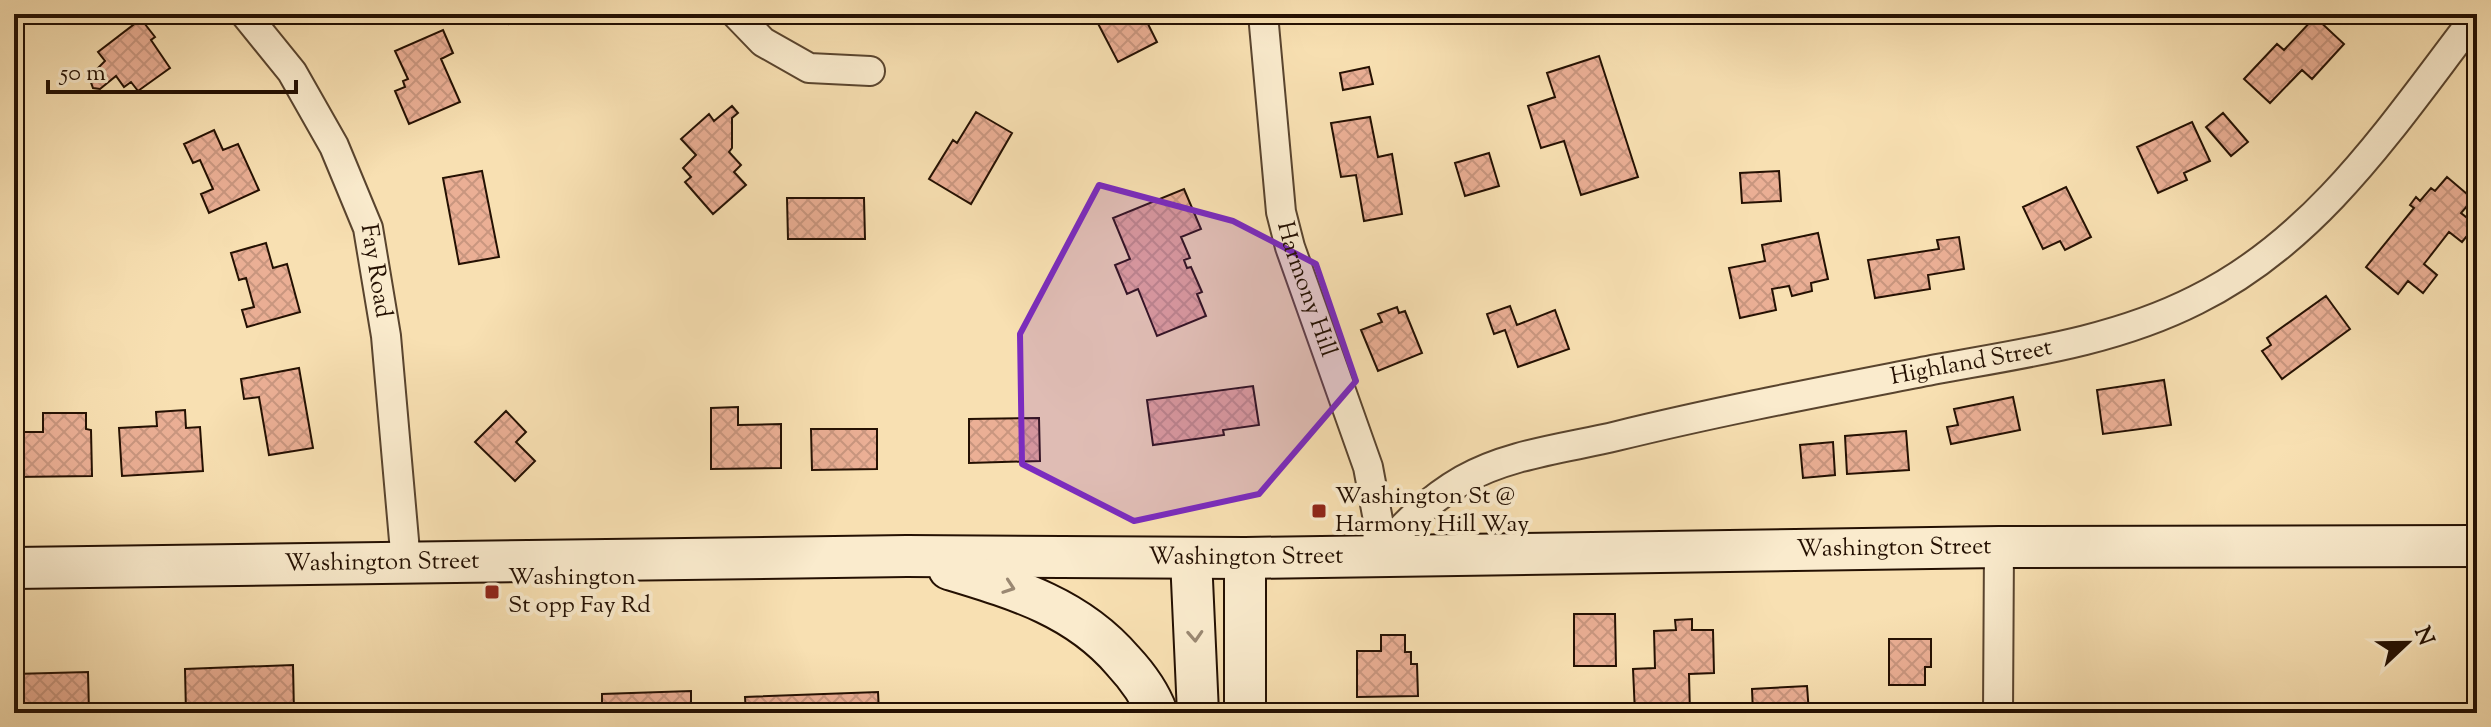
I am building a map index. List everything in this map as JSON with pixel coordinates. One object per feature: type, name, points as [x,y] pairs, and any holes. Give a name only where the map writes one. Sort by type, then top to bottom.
[{"type":"main road","name":"Washington Street","points":[[14,568],[907,556],[1245,558],[1999,547],[2477,546]]},
{"type":"main road","points":[[907,556],[1014,588],[1064,610],[1111,646],[1135,674],[1157,713]]},
{"type":"main road","points":[[1191,558],[1198,713]]},
{"type":"main road","points":[[1245,558],[1245,713]]},
{"type":"street","name":"Fay Road","points":[[245,14],[292,72],[334,146],[368,228],[386,336],[406,563]]},
{"type":"street","points":[[736,14],[763,42],[809,68],[870,71]]},
{"type":"street","name":"Harmony Hill","points":[[1263,14],[1281,212],[1290,247],[1368,467],[1378,520],[1377,556]]},
{"type":"street","name":"Highland Street","points":[[1377,556],[1425,505],[1464,479],[1488,469],[1730,408],[2092,340],[2165,315],[2199,299],[2257,262],[2328,203],[2357,171],[2477,15]]},
{"type":"street","points":[[1998,713],[1999,547]]},
{"type":"highlighted area","points":[[1099,185],[1233,221],[1316,264],[1356,381],[1259,494],[1134,521],[1022,464],[1020,334]]},
{"type":"building","points":[[503,14],[523,14],[524,15],[509,24]]},
{"type":"building","points":[[1093,14],[1143,14],[1157,42],[1118,62]]},
{"type":"building","points":[[2315,17],[2344,44],[2312,79],[2302,70],[2270,103],[2244,79],[2277,44],[2284,50]]},
{"type":"building","points":[[141,19],[155,37],[151,40],[170,68],[138,91],[131,82],[124,87],[116,76],[100,89],[93,88],[89,77],[105,61],[98,52]]},
{"type":"building","points":[[443,30],[453,53],[441,59],[460,102],[409,124],[395,91],[405,87],[403,81],[408,79],[395,51]]},
{"type":"building","points":[[1599,56],[1638,177],[1581,195],[1564,141],[1541,148],[1528,106],[1555,97],[1547,73]]},
{"type":"building","points":[[1369,67],[1373,84],[1343,90],[1340,73]]},
{"type":"building","points":[[732,106],[738,113],[732,118],[732,148],[729,152],[741,165],[734,172],[746,185],[713,214],[685,182],[691,177],[683,168],[696,155],[681,139],[709,114],[714,121]]},
{"type":"building","points":[[976,112],[1012,133],[971,204],[929,179],[953,140],[957,143]]},
{"type":"building","points":[[2223,113],[2248,142],[2231,156],[2206,127]]},
{"type":"building","points":[[1370,117],[1378,157],[1392,154],[1402,214],[1364,221],[1356,175],[1341,177],[1331,123]]},
{"type":"building","points":[[2192,122],[2210,161],[2184,173],[2187,180],[2158,193],[2137,147]]},
{"type":"building","points":[[214,130],[223,150],[238,144],[259,190],[209,213],[201,194],[213,189],[200,160],[193,163],[184,144]]},
{"type":"building","points":[[1489,153],[1499,186],[1465,196],[1455,163]]},
{"type":"building","points":[[482,171],[499,257],[459,264],[443,178]]},
{"type":"building","points":[[1779,171],[1781,201],[1742,203],[1740,173]]},
{"type":"building","points":[[2447,177],[2473,199],[2461,213],[2476,225],[2462,242],[2449,232],[2424,264],[2437,275],[2423,293],[2408,281],[2398,294],[2366,267],[2414,208],[2410,205],[2416,197],[2420,201],[2431,188],[2435,191]]},
{"type":"building","points":[[2066,187],[2091,237],[2065,250],[2060,241],[2043,249],[2023,207]]},
{"type":"building","points":[[1184,189],[1201,229],[1181,237],[1190,258],[1184,260],[1187,268],[1191,267],[1202,292],[1197,294],[1206,316],[1157,336],[1138,289],[1127,294],[1115,265],[1130,259],[1113,218]]},
{"type":"building","points":[[787,198],[864,198],[865,239],[788,239]]},
{"type":"building","points":[[1818,233],[1828,279],[1811,283],[1812,291],[1792,296],[1789,286],[1772,289],[1776,310],[1740,318],[1729,268],[1765,261],[1762,245]]},
{"type":"building","points":[[1959,237],[1964,269],[1928,275],[1930,289],[1875,298],[1868,260],[1939,249],[1937,240]]},
{"type":"building","points":[[266,243],[273,268],[287,264],[300,312],[247,327],[242,310],[254,307],[246,278],[239,280],[231,253]]},
{"type":"building","points":[[2326,296],[2350,329],[2282,379],[2262,351],[2271,345],[2267,338]]},
{"type":"building","points":[[1510,306],[1517,325],[1555,310],[1569,349],[1518,367],[1505,330],[1494,334],[1487,314]]},
{"type":"building","points":[[1397,307],[1399,313],[1405,311],[1422,353],[1378,371],[1361,330],[1382,322],[1378,314]]},
{"type":"building","points":[[299,368],[313,448],[269,455],[259,397],[244,399],[241,379]]},
{"type":"building","points":[[2164,380],[2171,425],[2103,434],[2097,390]]},
{"type":"building","points":[[1253,386],[1259,425],[1223,430],[1224,435],[1153,445],[1147,400]]},
{"type":"building","points":[[2013,397],[2020,430],[1951,444],[1947,427],[1958,425],[1954,409]]},
{"type":"building","points":[[738,407],[738,425],[781,424],[781,468],[711,469],[711,408]]},
{"type":"building","points":[[185,410],[186,428],[200,427],[203,471],[122,476],[119,428],[157,426],[156,412]]},
{"type":"building","points":[[506,411],[526,432],[516,442],[535,461],[515,481],[475,442]]},
{"type":"building","points":[[43,413],[86,413],[86,429],[91,430],[92,476],[15,477],[15,432],[43,432]]},
{"type":"building","points":[[2473,413],[2477,413],[2477,456],[2473,456]]},
{"type":"building","points":[[1039,418],[1040,461],[969,463],[969,419]]},
{"type":"building","points":[[811,429],[877,429],[877,469],[812,470]]},
{"type":"building","points":[[1906,431],[1909,470],[1847,474],[1845,436]]},
{"type":"building","points":[[1833,442],[1835,475],[1803,478],[1800,445]]},
{"type":"building","points":[[1574,614],[1615,614],[1616,666],[1574,666]]},
{"type":"building","points":[[1692,619],[1692,630],[1713,630],[1714,673],[1689,674],[1690,713],[1635,713],[1633,669],[1655,668],[1654,631],[1676,630],[1675,620]]},
{"type":"building","points":[[1381,635],[1405,635],[1405,652],[1411,652],[1411,664],[1417,664],[1418,696],[1357,697],[1357,651],[1381,651]]},
{"type":"building","points":[[1889,639],[1931,639],[1931,667],[1925,667],[1925,685],[1889,685]]},
{"type":"building","points":[[293,665],[294,713],[186,713],[185,669]]},
{"type":"building","points":[[88,672],[89,713],[14,713],[14,674]]},
{"type":"building","points":[[1807,686],[1809,713],[1753,713],[1752,689]]},
{"type":"building","points":[[691,691],[691,713],[568,713],[568,708],[602,707],[602,694]]},
{"type":"building","points":[[878,692],[879,713],[746,713],[745,697]]},
{"type":"place","name":"Washington St @ Harmony Hill Way","points":[[1319,511]]},
{"type":"place","name":"Washington St opp Fay Rd","points":[[492,592]]}]
